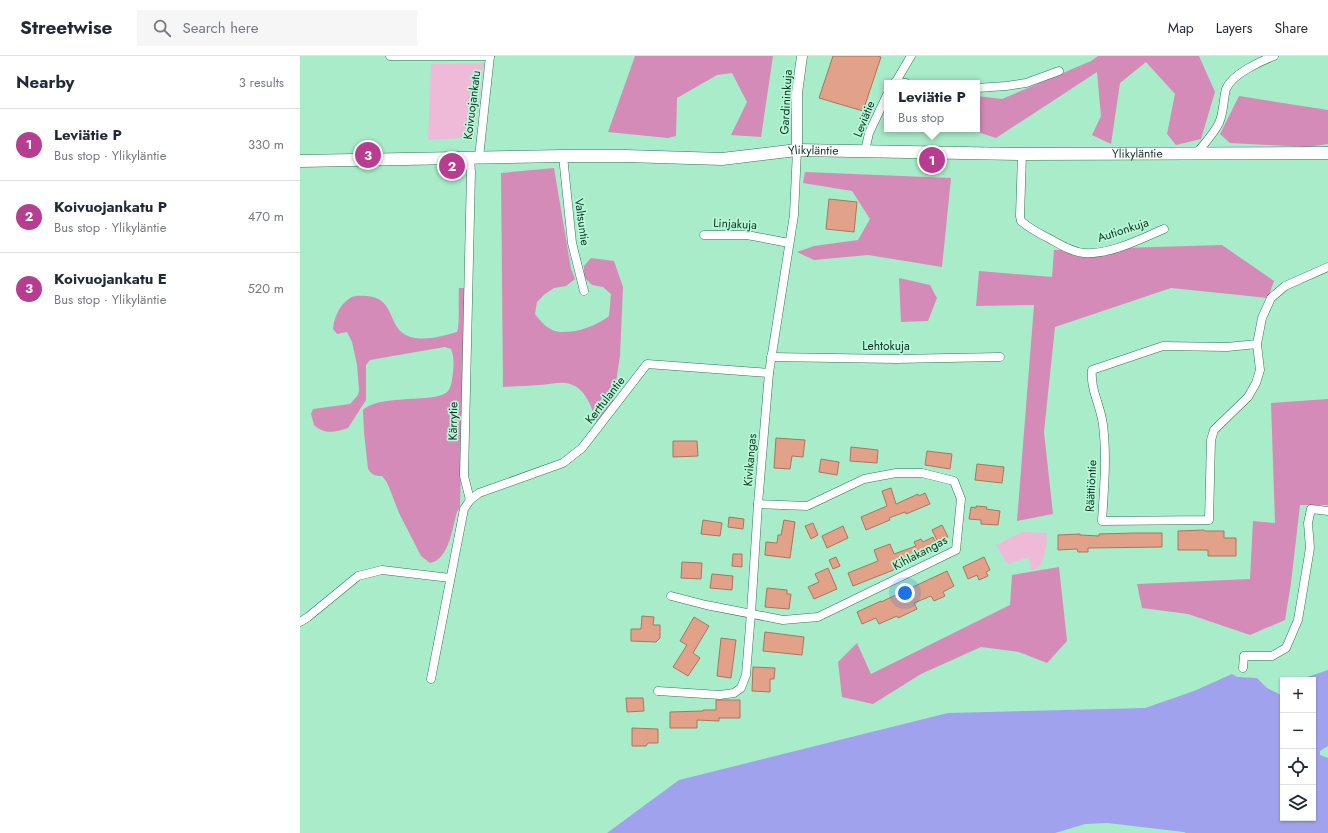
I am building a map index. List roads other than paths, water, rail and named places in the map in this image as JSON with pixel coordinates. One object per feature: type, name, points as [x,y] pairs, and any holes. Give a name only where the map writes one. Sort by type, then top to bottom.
[{"type":"main road","name":"Ylikyläntie","points":[[300,161],[562,156],[722,159],[797,150],[1022,154],[1328,152]]},
{"type":"street","points":[[390,56],[490,56]]},
{"type":"street","name":"Koivuojankatu","points":[[474,157],[490,56]]},
{"type":"street","name":"Gardininkuja","points":[[797,150],[797,92],[802,56]]},
{"type":"street","points":[[896,80],[911,56]]},
{"type":"street","points":[[1197,153],[1219,124],[1227,88],[1244,71],[1274,56]]},
{"type":"street","points":[[980,88],[1026,83],[1059,71]]},
{"type":"street","name":"Leviätie","points":[[865,151],[869,133],[884,102]]},
{"type":"street","name":"Kivikangas","points":[[658,691],[720,695],[734,693],[741,688],[746,675],[752,613],[758,504],[769,373],[794,215],[797,150]]},
{"type":"street","name":"Autionkuja","points":[[1022,154],[1021,222],[1034,231],[1068,249],[1084,253],[1105,251],[1138,241],[1164,229]]},
{"type":"street","name":"Valtsuntie","points":[[562,156],[572,243],[584,291]]},
{"type":"street","name":"Kärrytie","points":[[470,500],[464,476],[471,172],[474,157]]},
{"type":"street","name":"Linjakuja","points":[[704,235],[747,235],[789,243]]},
{"type":"street","name":"Räättiöntie","points":[[1257,344],[1227,347],[1163,346],[1092,370],[1091,381],[1103,423],[1105,464],[1102,521],[1209,520],[1211,440],[1214,430],[1248,397],[1256,383],[1260,370],[1257,344],[1262,318],[1271,298],[1285,286],[1328,267]]},
{"type":"street","name":"Lehtokuja","points":[[771,357],[896,359],[1000,358]]},
{"type":"street","name":"Kerttulantie","points":[[470,500],[479,494],[563,463],[582,448],[647,364],[769,373]]},
{"type":"street","name":"Kihlakangas","points":[[752,613],[783,620],[818,617],[956,550],[961,499],[954,481],[922,473],[896,473],[864,479],[807,506],[758,504]]},
{"type":"street","points":[[431,680],[464,509],[470,500]]},
{"type":"street","points":[[1243,668],[1244,656],[1272,656],[1286,648],[1298,620],[1310,548],[1308,523],[1311,509],[1328,511]]},
{"type":"street","points":[[300,622],[358,576],[382,570],[450,578]]},
{"type":"street","points":[[671,596],[706,605],[752,613]]},
{"type":"water","points":[[1328,670],[1328,746],[1320,751],[1320,755],[1328,758],[1328,833],[1186,833],[1107,823],[1085,824],[1055,833],[607,833],[679,780],[948,713],[1145,708],[1194,691],[1232,674],[1237,677],[1257,678],[1267,688],[1280,694],[1280,821],[1316,821],[1316,677],[1307,677]]},
{"type":"place","name":"Koivuojankatu E","points":[[368,155]]},
{"type":"place","name":"Leviätie P","points":[[932,160]]},
{"type":"place","name":"Koivuojankatu P","points":[[452,166]]}]
